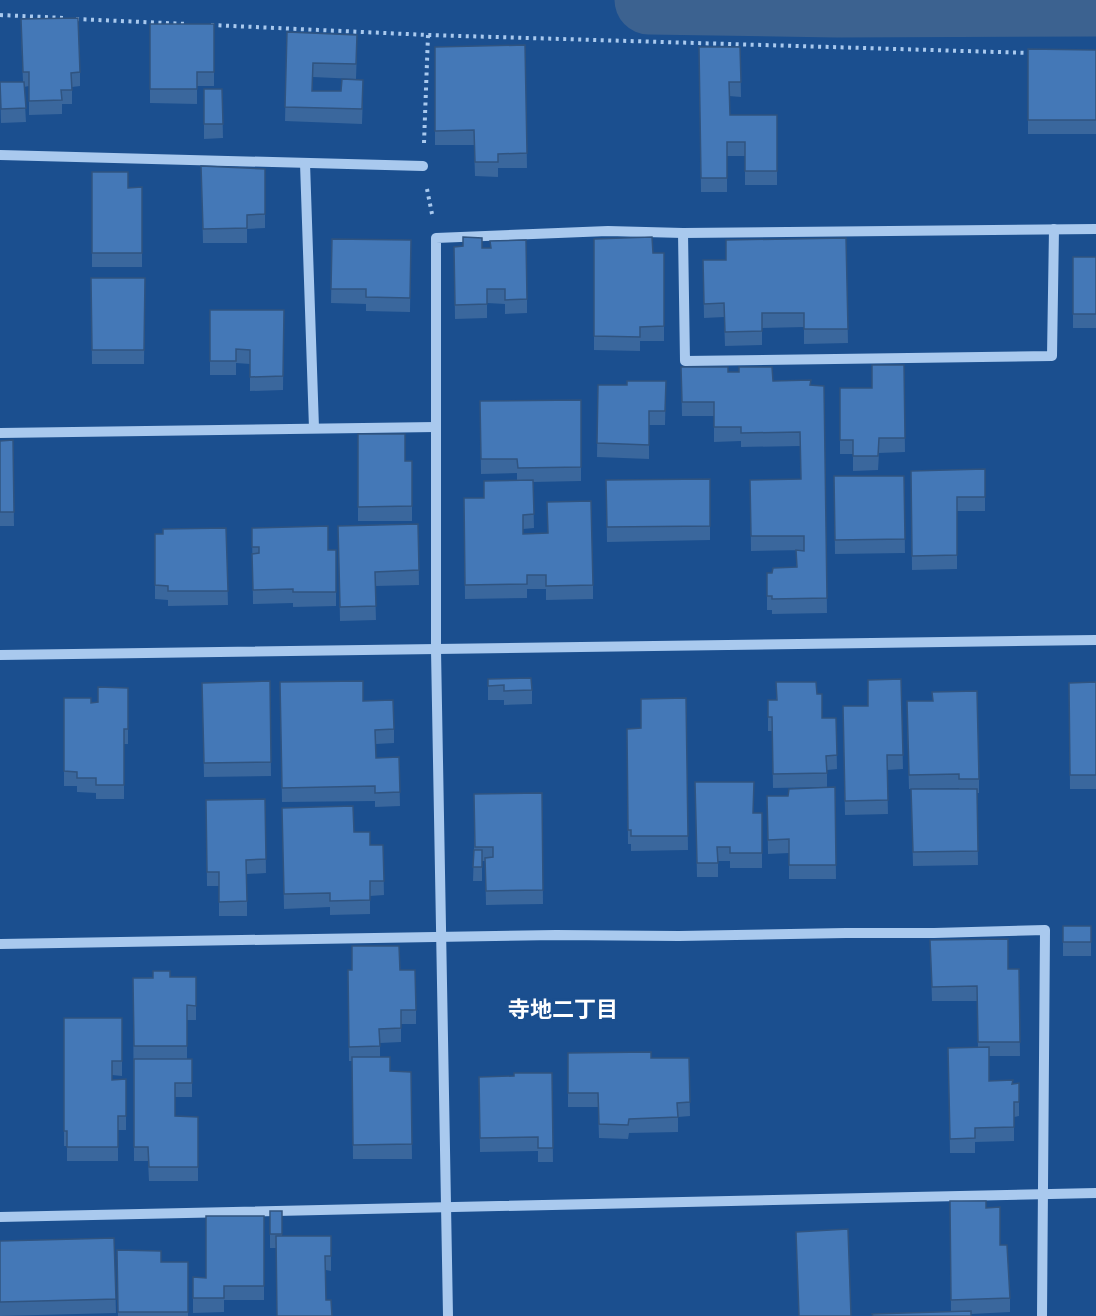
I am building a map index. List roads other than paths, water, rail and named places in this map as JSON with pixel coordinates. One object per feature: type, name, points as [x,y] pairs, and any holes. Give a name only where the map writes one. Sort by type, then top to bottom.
[{"type":"street","points":[[0,155],[423,166]]},
{"type":"street","points":[[305,163],[314,428]]},
{"type":"street","points":[[448,1316],[436,650],[436,238],[608,231],[1096,229]]},
{"type":"street","points":[[683,232],[685,361],[1052,356],[1054,230]]},
{"type":"street","points":[[0,433],[436,426]]},
{"type":"street","points":[[0,655],[1096,640]]},
{"type":"street","points":[[0,944],[1045,930],[1042,1316]]},
{"type":"street","points":[[0,1217],[1096,1193]]},
{"type":"waterway","points":[[649,0],[837,3],[1096,2]]},
{"type":"district","name":"寺地二丁目","points":[[563,1009]]}]
